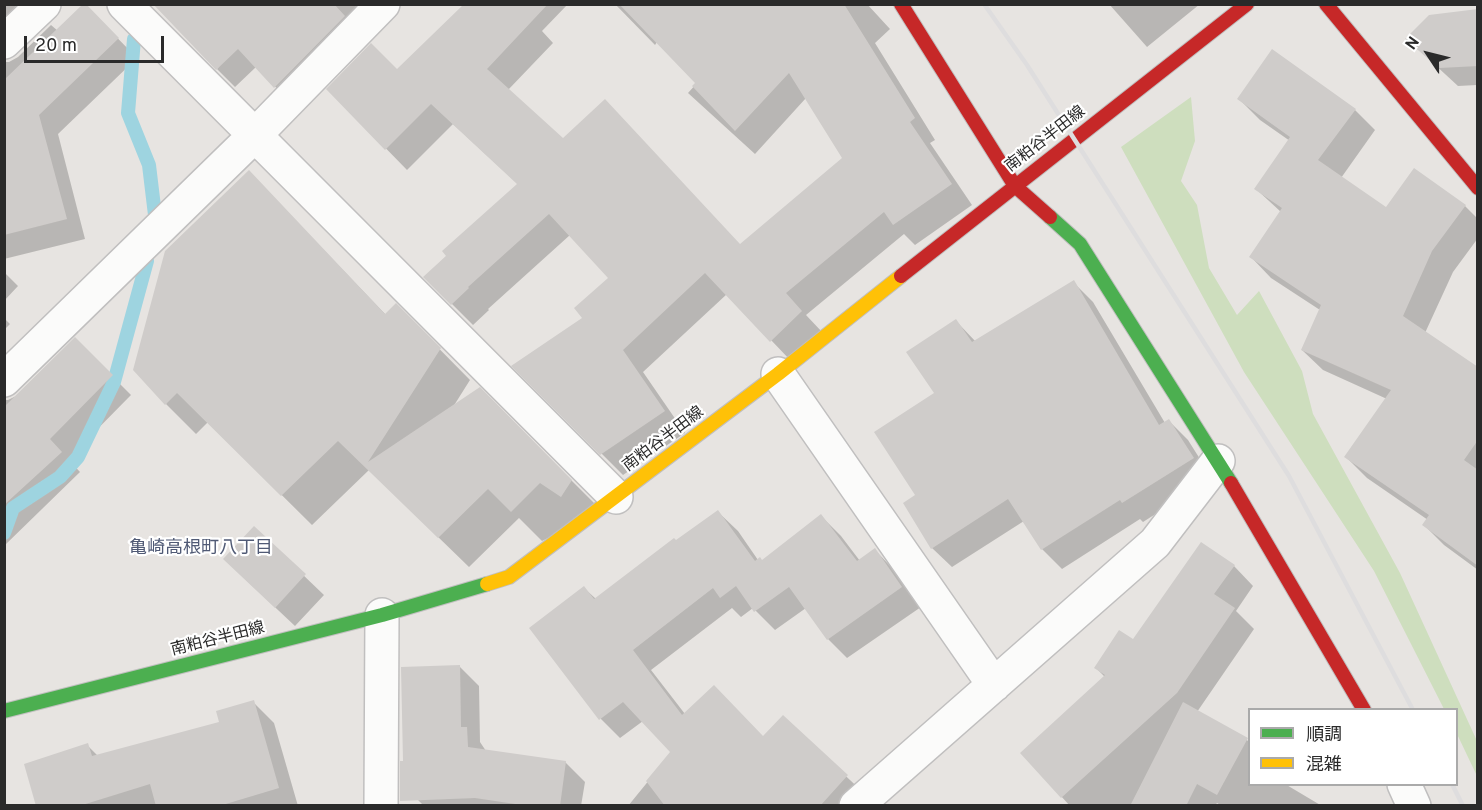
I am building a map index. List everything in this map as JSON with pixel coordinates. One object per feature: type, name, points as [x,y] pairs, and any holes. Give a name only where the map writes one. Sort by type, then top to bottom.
[{"type":"main road","points":[[901,4],[1015,186],[1080,244],[1218,461],[1363,708]]},
{"type":"main road","name":"南粕谷半田線","points":[[4,711],[382,615],[509,577],[778,374],[1247,4]]},
{"type":"main road","points":[[1326,4],[1478,188]]},
{"type":"street","points":[[4,42],[44,4]]},
{"type":"street","points":[[124,4],[616,496]]},
{"type":"street","points":[[4,380],[255,135],[383,4]]},
{"type":"street","points":[[778,374],[994,685]]},
{"type":"street","points":[[856,806],[1155,543],[1218,461]]},
{"type":"street","points":[[381,806],[382,615]]},
{"type":"street","points":[[1405,786],[1414,806]]},
{"type":"green space","points":[[1191,97],[1195,141],[1181,181],[1197,205],[1209,268],[1237,315],[1259,291],[1302,371],[1313,414],[1400,573],[1477,741],[1477,776],[1458,736],[1458,708],[1443,708],[1374,571],[1244,372],[1121,147]]},
{"type":"building","points":[[83,4],[86,4],[119,38],[39,115],[67,219],[4,235],[4,80]]},
{"type":"building","points":[[153,4],[334,4],[345,16],[274,88],[238,49],[216,70]]},
{"type":"building","points":[[464,4],[548,4],[487,69],[563,138],[605,99],[740,244],[842,158],[789,73],[735,131],[692,86],[695,83],[619,4],[844,4],[915,118],[910,122],[952,184],[893,225],[884,212],[786,293],[802,311],[770,342],[705,273],[623,350],[665,411],[600,455],[511,366],[582,318],[574,308],[608,278],[549,214],[451,305],[423,277],[446,256],[442,251],[517,184],[431,104],[385,150],[326,89],[371,43],[397,69]]},
{"type":"building","points":[[1478,9],[1478,66],[1439,68],[1405,39],[1429,15]]},
{"type":"building","points":[[1272,49],[1356,109],[1318,160],[1386,207],[1414,168],[1466,205],[1432,251],[1403,316],[1478,367],[1478,440],[1464,460],[1478,470],[1478,566],[1422,525],[1429,515],[1344,457],[1391,390],[1301,350],[1321,305],[1249,257],[1282,208],[1254,189],[1290,137],[1237,99]]},
{"type":"building","points":[[249,170],[385,314],[396,303],[441,348],[368,462],[480,387],[572,480],[561,497],[540,483],[511,512],[488,489],[438,538],[338,441],[281,496],[177,393],[165,405],[133,370],[165,251]]},
{"type":"building","points":[[1074,280],[1159,425],[1169,419],[1194,458],[1122,503],[1120,500],[1041,550],[1008,499],[931,549],[903,503],[915,495],[874,432],[934,393],[906,352],[956,319],[972,342]]},
{"type":"building","points":[[75,337],[113,375],[50,439],[62,452],[4,505],[4,407]]},
{"type":"building","points":[[718,510],[755,561],[760,557],[762,560],[821,514],[857,561],[875,548],[902,587],[827,640],[789,587],[754,612],[736,586],[720,598],[713,588],[633,650],[682,715],[714,685],[763,736],[783,715],[848,775],[820,806],[665,806],[646,781],[670,752],[623,702],[599,720],[529,628],[584,586],[594,599],[674,538],[676,540]]},
{"type":"building","points":[[254,526],[306,574],[275,608],[223,559]]},
{"type":"building","points":[[1201,542],[1235,565],[1214,594],[1235,608],[1177,693],[1061,798],[1020,753],[1105,675],[1094,668],[1119,630],[1133,639]]},
{"type":"building","points":[[460,665],[461,727],[467,727],[468,747],[566,761],[560,806],[529,806],[475,798],[400,801],[400,761],[403,761],[401,667]]},
{"type":"building","points":[[254,700],[279,788],[219,806],[156,806],[150,784],[79,806],[36,806],[24,764],[88,743],[92,756],[219,722],[216,711]]},
{"type":"building","points":[[1183,702],[1248,738],[1217,795],[1197,784],[1186,806],[1130,806]]},
{"type":"waterway","points":[[134,39],[128,113],[149,165],[155,215]]},
{"type":"waterway","points":[[4,533],[13,508],[60,477],[78,457],[114,382],[147,261]]},
{"type":"railway","points":[[984,4],[1027,65],[1289,476],[1412,708]]},
{"type":"railway","points":[[1453,786],[1463,806]]},
{"type":"traffic: fast","points":[[1050,217],[1080,244],[1231,483]]},
{"type":"traffic: fast","points":[[4,711],[382,615],[487,584]]},
{"type":"traffic: slow","points":[[487,584],[509,577],[778,374],[901,276]]},
{"type":"traffic: jam","points":[[901,4],[1015,186],[1050,217]]},
{"type":"traffic: jam","points":[[901,276],[1247,4]]},
{"type":"traffic: jam","points":[[1326,4],[1478,188]]},
{"type":"traffic: jam","points":[[1231,483],[1363,708]]},
{"type":"district","name":"亀崎高根町八丁目","points":[[201,549]]}]
